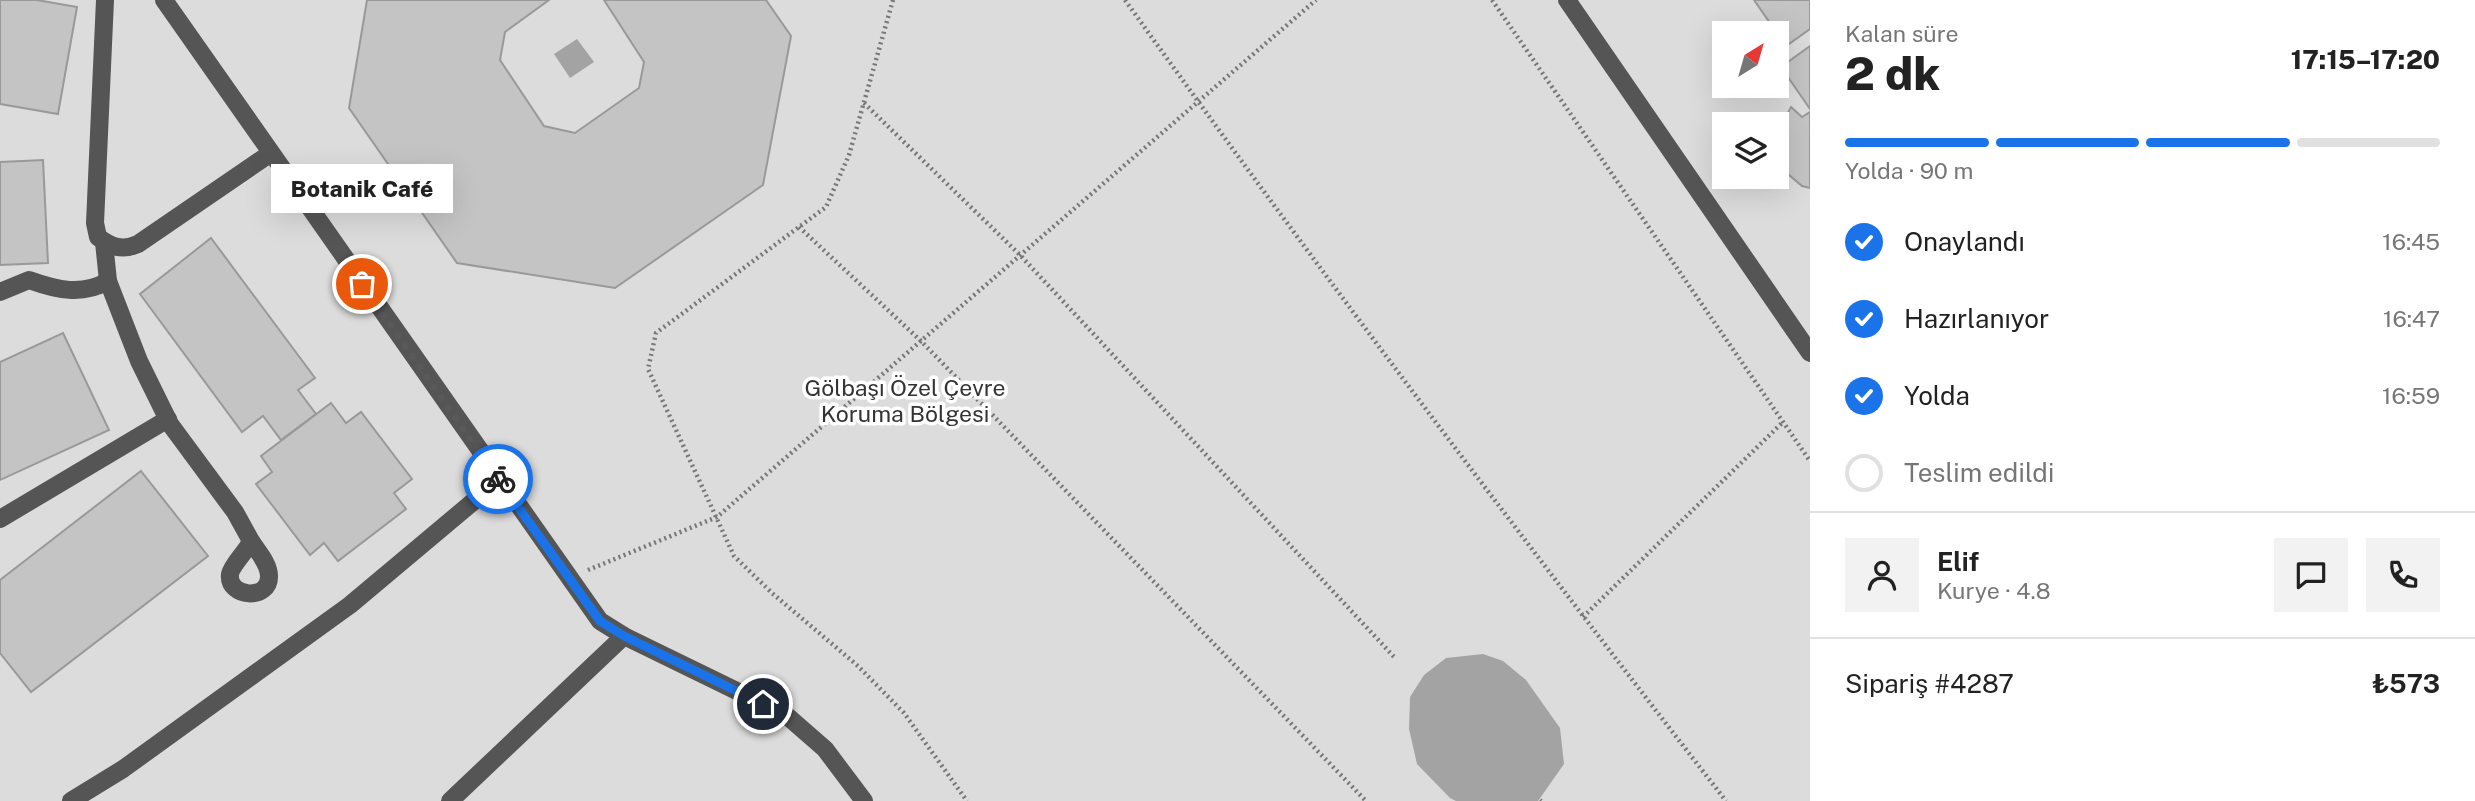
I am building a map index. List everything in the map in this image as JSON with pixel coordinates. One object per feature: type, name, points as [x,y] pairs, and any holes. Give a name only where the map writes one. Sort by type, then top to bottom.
[{"type":"street","points":[[105,0],[95,223],[98,237],[104,242],[127,249],[138,244],[271,153]]},
{"type":"street","points":[[164,0],[600,621],[624,636],[786,715],[825,749],[864,801]]},
{"type":"street","points":[[1567,0],[1810,353]]},
{"type":"street","points":[[104,242],[108,281],[139,361],[168,419],[235,512],[251,541]]},
{"type":"street","points":[[0,292],[29,281],[51,288],[83,291],[108,281]]},
{"type":"street","points":[[0,519],[168,419]]},
{"type":"street","points":[[71,801],[123,769],[349,604],[499,480]]},
{"type":"street","points":[[450,801],[624,636]]},
{"type":"path","points":[[893,0],[849,155],[826,207],[656,333],[648,369],[734,556],[772,593],[858,666],[904,713],[967,801]]},
{"type":"path","points":[[1125,0],[1198,102],[1583,617],[1726,801]]},
{"type":"path","points":[[568,579],[717,517],[1316,0]]},
{"type":"path","points":[[1492,0],[1810,461]]},
{"type":"path","points":[[864,103],[1020,255],[1396,659]]},
{"type":"path","points":[[799,227],[921,341],[1366,801]]},
{"type":"path","points":[[1583,617],[1783,422]]},
{"type":"green space","name":"Gölbaşı Özel Çevre Koruma Bölgesi","points":[[0,0],[1810,0],[1810,801],[0,801]]},
{"type":"shaded area","points":[[577,39],[594,62],[570,78],[554,54]]},
{"type":"shaded area","points":[[1483,654],[1503,661],[1526,680],[1560,728],[1564,764],[1538,801],[1456,801],[1417,764],[1409,729],[1410,697],[1424,675],[1446,658]]},
{"type":"building","points":[[0,0],[37,0],[77,7],[58,114],[0,104]]},
{"type":"building","points":[[367,0],[549,0],[505,32],[500,60],[544,126],[575,133],[639,88],[644,62],[604,0],[766,0],[791,36],[763,185],[615,288],[457,263],[349,108]]},
{"type":"building","points":[[1754,0],[1810,0],[1810,29],[1789,44],[1789,21],[1769,21]]},
{"type":"building","points":[[1810,46],[1810,109],[1789,79],[1789,61]]},
{"type":"building","points":[[1791,107],[1802,117],[1810,112],[1810,188],[1802,186],[1789,175],[1788,112]]},
{"type":"building","points":[[43,160],[48,263],[0,265],[0,162]]},
{"type":"building","points":[[211,238],[315,378],[298,390],[316,414],[281,440],[263,416],[242,432],[140,294]]},
{"type":"building","points":[[63,333],[109,430],[0,480],[0,362]]},
{"type":"building","points":[[331,403],[346,423],[361,412],[412,479],[394,493],[406,509],[338,561],[324,543],[310,555],[256,484],[272,472],[261,456]]},
{"type":"building","points":[[141,471],[208,556],[31,692],[0,653],[0,580]]},
{"type":"way so far","points":[[362,284],[498,479]]},
{"type":"place","name":"Botanik Café","points":[[362,284]]},
{"type":"route","points":[[498,479],[600,621],[624,636],[763,704]]}]
